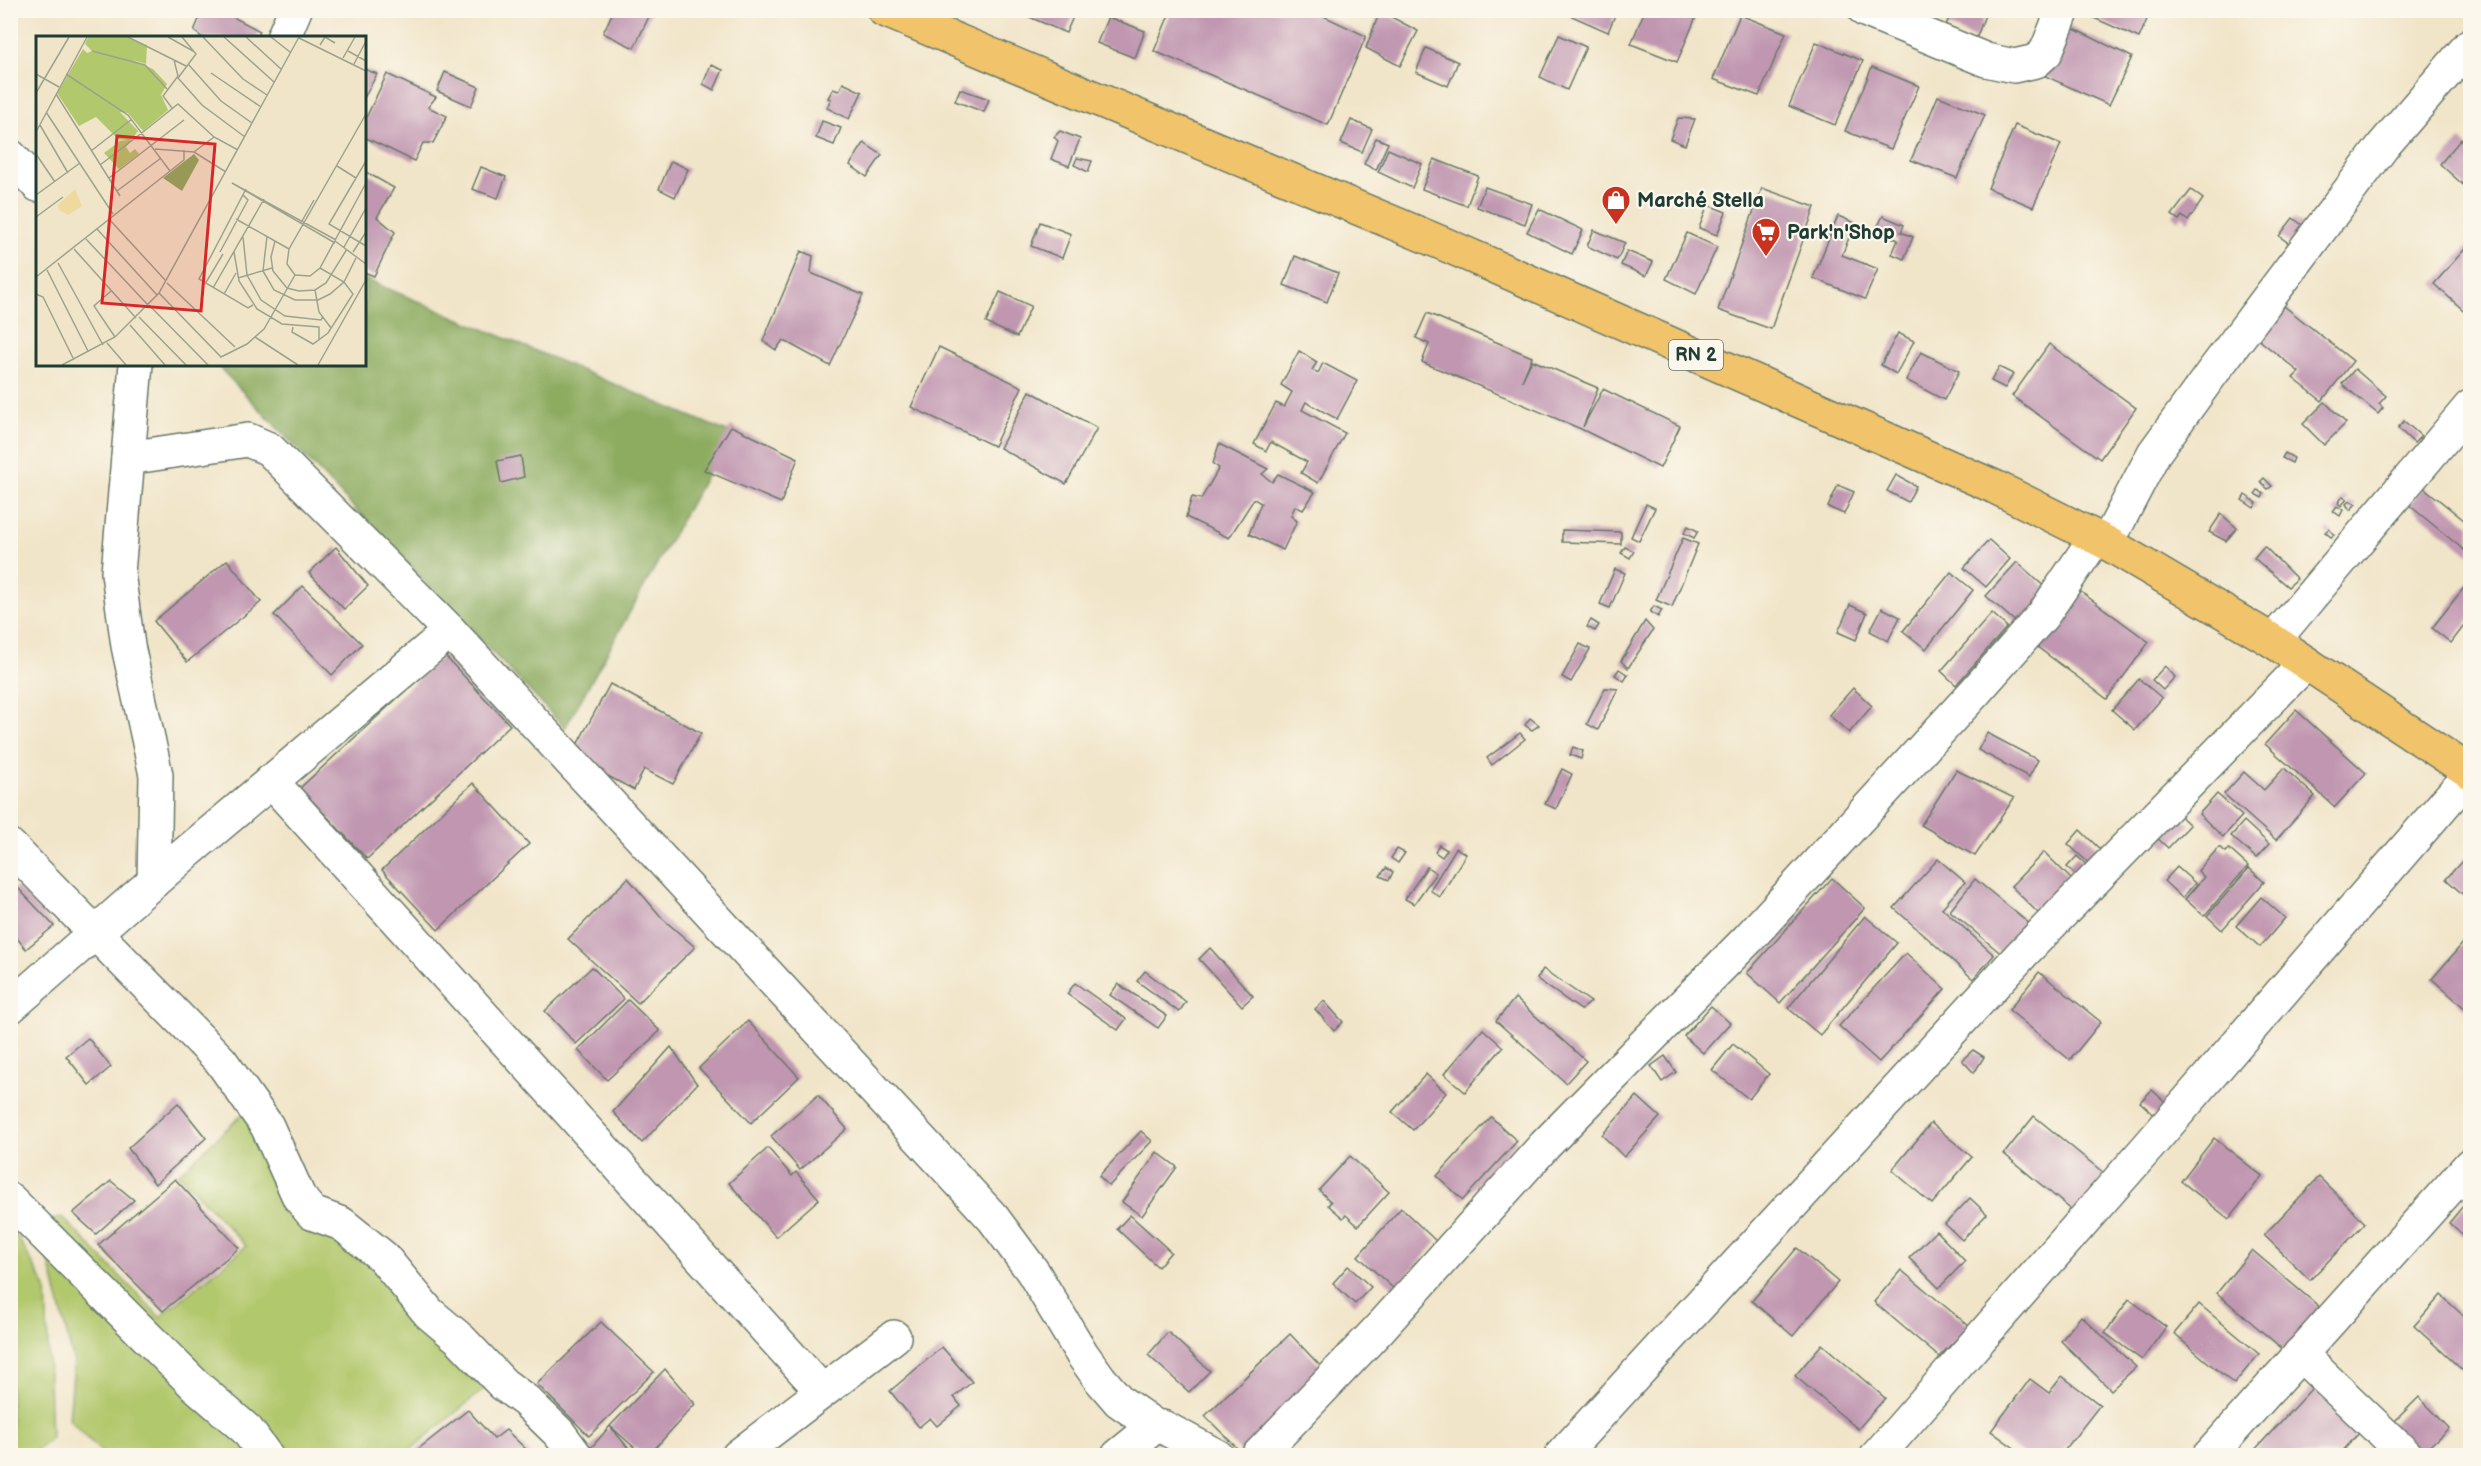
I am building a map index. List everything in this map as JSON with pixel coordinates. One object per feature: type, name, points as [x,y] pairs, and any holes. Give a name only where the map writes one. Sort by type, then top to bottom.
[{"type":"highway","name":"RN 2","points":[[884,10],[1444,244],[1995,487],[2101,540],[2273,641],[2468,767]]},
{"type":"street","points":[[284,36],[296,10]]},
{"type":"street","points":[[1865,10],[1986,60],[2014,66],[2036,61],[2046,52],[2063,10]]},
{"type":"street","points":[[1258,1455],[1382,1327],[1545,1145],[1748,939],[2043,615],[2101,540],[2154,453],[2212,373],[2383,146],[2470,45]]},
{"type":"street","points":[[10,156],[36,183]]},
{"type":"street","points":[[136,366],[118,573],[128,646],[156,775],[154,881]]},
{"type":"street","points":[[2273,641],[2470,407]]},
{"type":"street","points":[[128,458],[248,440],[269,449],[450,631],[993,1218],[1033,1272],[1082,1354],[1119,1401],[1155,1426],[1164,1427],[1217,1455]]},
{"type":"street","points":[[10,1007],[93,932],[450,631]]},
{"type":"street","points":[[1561,1455],[2022,954],[2306,663]]},
{"type":"street","points":[[1877,1455],[2148,1147],[2468,767]]},
{"type":"street","points":[[272,781],[822,1391]]},
{"type":"street","points":[[10,846],[221,1061],[267,1126],[299,1197],[312,1213],[342,1224],[383,1257],[429,1313],[460,1339],[503,1384],[526,1401],[559,1433],[576,1455]]},
{"type":"street","points":[[2209,1455],[2470,1165]]},
{"type":"street","points":[[10,1200],[186,1376],[247,1430],[266,1455]]},
{"type":"street","points":[[738,1455],[894,1337]]},
{"type":"street","points":[[2300,1354],[2407,1455]]},
{"type":"street","points":[[1118,1455],[1155,1426]]},
{"type":"green space","points":[[366,279],[730,433],[565,728],[218,366],[366,366]]},
{"type":"green space","points":[[248,1109],[353,1247],[489,1385],[404,1455],[104,1455],[69,1419],[74,1363],[40,1224],[62,1217],[160,1317],[246,1246],[178,1174]]},
{"type":"green space","points":[[10,1223],[46,1288],[51,1438],[32,1455],[11,1455]]},
{"type":"building","points":[[203,10],[220,10],[260,31],[258,36],[200,36],[194,31]]},
{"type":"building","points":[[614,10],[652,10],[634,48],[603,33]]},
{"type":"building","points":[[1027,10],[1076,10],[1066,33],[1025,15]]},
{"type":"building","points":[[1171,10],[1311,10],[1366,36],[1328,125],[1154,51]]},
{"type":"building","points":[[1569,10],[1617,10],[1608,32],[1567,14]]},
{"type":"building","points":[[1645,10],[1699,10],[1677,62],[1631,44]]},
{"type":"building","points":[[1953,10],[1987,10],[1976,39],[1946,25]]},
{"type":"building","points":[[2076,10],[2151,10],[2139,38]]},
{"type":"building","points":[[1380,11],[1418,31],[1400,66],[1366,48]]},
{"type":"building","points":[[1740,15],[1786,33],[1759,96],[1713,79]]},
{"type":"building","points":[[1108,17],[1145,31],[1135,58],[1097,43]]},
{"type":"building","points":[[2066,25],[2132,57],[2109,105],[2043,75]]},
{"type":"building","points":[[1559,35],[1586,47],[1567,90],[1540,77]]},
{"type":"building","points":[[1816,42],[1863,61],[1835,125],[1789,106]]},
{"type":"building","points":[[1426,48],[1458,62],[1448,86],[1416,72]]},
{"type":"building","points":[[711,65],[723,70],[714,90],[703,84]]},
{"type":"building","points":[[1872,67],[1919,86],[1891,149],[1845,131]]},
{"type":"building","points":[[366,70],[377,74],[366,94]]},
{"type":"building","points":[[445,72],[479,87],[471,106],[437,91]]},
{"type":"building","points":[[387,74],[436,97],[428,107],[447,116],[433,143],[423,143],[414,161],[366,138],[366,118]]},
{"type":"building","points":[[843,83],[862,92],[849,119],[827,108],[831,99],[828,98],[833,89],[839,91]]},
{"type":"building","points":[[960,89],[989,99],[984,112],[955,101]]},
{"type":"building","points":[[1938,96],[1985,115],[1957,178],[1911,160]]},
{"type":"building","points":[[1678,118],[1695,119],[1685,145],[1670,139]]},
{"type":"building","points":[[1351,120],[1372,129],[1362,152],[1341,143]]},
{"type":"building","points":[[822,121],[841,128],[834,145],[816,138]]},
{"type":"building","points":[[2015,125],[2061,144],[2033,207],[1988,188]]},
{"type":"building","points":[[1060,131],[1080,139],[1069,166],[1051,159],[1058,141],[1054,137]]},
{"type":"building","points":[[1376,138],[1388,143],[1376,170],[1364,164]]},
{"type":"building","points":[[2461,139],[2470,148],[2470,191],[2440,164]]},
{"type":"building","points":[[864,143],[882,155],[867,177],[850,165]]},
{"type":"building","points":[[1388,149],[1422,164],[1412,188],[1378,172]]},
{"type":"building","points":[[1077,158],[1092,161],[1088,172],[1074,165]]},
{"type":"building","points":[[1434,159],[1478,176],[1467,206],[1422,189]]},
{"type":"building","points":[[671,161],[688,169],[675,197],[659,189]]},
{"type":"building","points":[[481,167],[506,177],[498,198],[472,189]]},
{"type":"building","points":[[366,172],[394,188],[377,217],[395,232],[374,276],[366,273]]},
{"type":"building","points":[[1485,187],[1532,204],[1525,224],[1477,207]]},
{"type":"building","name":"Park'n'Shop","points":[[1762,188],[1815,207],[1771,329],[1718,310]]},
{"type":"building","points":[[2191,190],[2203,199],[2188,221],[2182,216],[2179,220],[2172,215]]},
{"type":"building","points":[[1708,205],[1726,212],[1717,235],[1699,228]]},
{"type":"building","points":[[1539,209],[1583,230],[1572,254],[1527,232]]},
{"type":"building","points":[[1838,216],[1855,223],[1842,255],[1878,269],[1865,299],[1813,278]]},
{"type":"building","points":[[1883,216],[1904,225],[1901,232],[1913,237],[1904,259],[1892,254],[1898,240],[1876,230]]},
{"type":"building","points":[[2293,218],[2310,231],[2297,249],[2279,236]]},
{"type":"building","points":[[1040,222],[1071,234],[1062,258],[1031,246]]},
{"type":"building","points":[[1594,230],[1625,243],[1617,260],[1587,246]]},
{"type":"building","points":[[1687,233],[1717,247],[1696,294],[1666,279]]},
{"type":"building","points":[[2470,243],[2470,316],[2434,284]]},
{"type":"building","points":[[801,251],[813,256],[811,273],[863,295],[830,366],[783,340],[776,350],[763,341]]},
{"type":"building","points":[[1627,251],[1653,262],[1646,276],[1621,265]]},
{"type":"building","points":[[1295,256],[1338,273],[1327,302],[1284,285]]},
{"type":"building","points":[[1000,292],[1031,306],[1017,337],[986,323]]},
{"type":"building","points":[[2284,306],[2353,361],[2322,401],[2293,378],[2299,372],[2258,339]]},
{"type":"building","points":[[1427,313],[1532,357],[1522,381],[1532,360],[1598,388],[1583,427],[1603,389],[1680,426],[1660,468],[1581,429],[1422,362],[1429,344],[1416,338]]},
{"type":"building","points":[[1898,333],[1914,341],[1896,374],[1881,365]]},
{"type":"building","points":[[2049,344],[2136,408],[2100,459],[2012,396]]},
{"type":"building","points":[[939,347],[1022,387],[994,446],[911,407]]},
{"type":"building","points":[[1299,351],[1317,362],[1312,370],[1318,373],[1323,363],[1357,381],[1337,419],[1306,402],[1302,410],[1345,433],[1318,483],[1301,473],[1307,462],[1271,442],[1266,451],[1254,444],[1276,403],[1284,407],[1292,392],[1281,385]]},
{"type":"building","points":[[1921,352],[1959,371],[1944,400],[1906,380]]},
{"type":"building","points":[[1999,367],[2013,374],[2005,388],[1991,381]]},
{"type":"building","points":[[2355,369],[2386,396],[2379,404],[2383,408],[2378,414],[2342,384]]},
{"type":"building","points":[[1030,391],[1097,428],[1066,484],[1000,448]]},
{"type":"building","points":[[2325,402],[2346,423],[2324,445],[2303,424]]},
{"type":"building","points":[[2404,421],[2421,436],[2414,443],[2398,428]]},
{"type":"building","points":[[731,426],[798,458],[781,503],[704,470]]},
{"type":"building","points":[[1219,444],[1268,469],[1262,474],[1272,482],[1278,474],[1315,492],[1303,510],[1295,506],[1291,516],[1297,521],[1283,550],[1249,534],[1261,503],[1254,499],[1229,538],[1186,517],[1192,497],[1201,499],[1219,468],[1213,464]]},
{"type":"building","points":[[2285,453],[2294,458],[2292,463],[2282,458]]},
{"type":"building","points":[[521,456],[524,477],[501,483],[497,461]]},
{"type":"building","points":[[1896,475],[1916,486],[1908,502],[1887,491]]},
{"type":"building","points":[[2264,478],[2272,486],[2268,489],[2260,482]]},
{"type":"building","points":[[1838,485],[1854,492],[1844,514],[1828,507]]},
{"type":"building","points":[[2423,487],[2470,525],[2470,555],[2409,505]]},
{"type":"building","points":[[2258,490],[2264,494],[2262,498],[2255,494]]},
{"type":"building","points":[[2245,495],[2257,503],[2254,508],[2242,500]]},
{"type":"building","points":[[2343,496],[2347,499],[2341,506],[2338,503]]},
{"type":"building","points":[[2349,501],[2356,504],[2350,510],[2346,504]]},
{"type":"building","points":[[1646,504],[1655,508],[1639,541],[1631,537]]},
{"type":"building","points":[[2337,506],[2343,510],[2340,516],[2333,511]]},
{"type":"building","points":[[2221,514],[2237,528],[2226,541],[2209,532]]},
{"type":"building","points":[[1688,526],[1698,531],[1694,538],[1684,533]]},
{"type":"building","points":[[2329,529],[2334,535],[2331,537],[2325,532]]},
{"type":"building","points":[[1562,530],[1621,532],[1621,544],[1562,542]]},
{"type":"building","points":[[1683,538],[1698,544],[1672,607],[1656,600]]},
{"type":"building","points":[[1989,540],[2010,559],[1986,587],[1964,568]]},
{"type":"building","points":[[2264,546],[2297,579],[2288,587],[2254,558]]},
{"type":"building","points":[[336,547],[368,586],[344,609],[309,573]]},
{"type":"building","points":[[1625,547],[1634,551],[1630,558],[1621,553]]},
{"type":"building","points":[[227,560],[261,602],[187,662],[154,621]]},
{"type":"building","points":[[2017,562],[2049,591],[2019,625],[1986,596]]},
{"type":"building","points":[[1615,569],[1625,573],[1610,608],[1600,604]]},
{"type":"building","points":[[1951,572],[1973,590],[1926,649],[1903,631]]},
{"type":"building","points":[[2470,580],[2470,618],[2451,643],[2432,628]]},
{"type":"building","points":[[303,586],[362,644],[332,675],[274,615]]},
{"type":"building","points":[[2073,586],[2149,642],[2107,699],[2032,643]]},
{"type":"building","points":[[1850,605],[1867,613],[1856,640],[1838,632]]},
{"type":"building","points":[[1654,606],[1662,610],[1658,617],[1650,612]]},
{"type":"building","points":[[1882,608],[1900,617],[1888,641],[1870,631]]},
{"type":"building","points":[[1992,613],[2007,627],[1956,685],[1941,671]]},
{"type":"building","points":[[1591,620],[1599,625],[1595,631],[1587,627]]},
{"type":"building","points":[[1645,621],[1653,630],[1628,668],[1621,661]]},
{"type":"building","points":[[1580,644],[1590,649],[1571,682],[1562,677]]},
{"type":"building","points":[[444,655],[510,725],[367,859],[300,788]]},
{"type":"building","points":[[2165,666],[2175,677],[2163,690],[2152,680]]},
{"type":"building","points":[[1619,669],[1628,675],[1624,681],[1615,675]]},
{"type":"building","points":[[2139,679],[2162,698],[2135,730],[2112,710]]},
{"type":"building","points":[[610,684],[701,733],[673,784],[644,769],[634,790],[571,756]]},
{"type":"building","points":[[1605,688],[1618,689],[1598,730],[1587,724]]},
{"type":"building","points":[[1853,688],[1872,706],[1849,733],[1829,715]]},
{"type":"building","points":[[2296,710],[2366,773],[2335,807],[2265,744]]},
{"type":"building","points":[[1530,718],[1539,725],[1532,730],[1525,725]]},
{"type":"building","points":[[1520,733],[1525,739],[1492,765],[1487,758]]},
{"type":"building","points":[[1987,733],[2038,760],[2029,777],[1978,750]]},
{"type":"building","points":[[1573,747],[1583,751],[1581,759],[1570,755]]},
{"type":"building","points":[[2284,768],[2315,796],[2276,840],[2224,794],[2244,772],[2264,790]]},
{"type":"building","points":[[1562,769],[1572,774],[1556,809],[1545,804]]},
{"type":"building","points":[[1956,770],[2014,798],[1975,856],[1921,825]]},
{"type":"building","points":[[473,783],[529,844],[438,930],[382,870]]},
{"type":"building","points":[[2217,794],[2242,816],[2223,837],[2199,814]]},
{"type":"building","points":[[2177,813],[2190,825],[2168,848],[2155,836]]},
{"type":"building","points":[[2244,821],[2269,844],[2256,858],[2231,836]]},
{"type":"building","points":[[2080,830],[2107,856],[2095,869],[2068,844]]},
{"type":"building","points":[[1439,845],[1447,850],[1442,857],[1435,852]]},
{"type":"building","points":[[2219,847],[2226,852],[2229,849],[2248,866],[2204,916],[2185,899],[2204,877],[2198,871]]},
{"type":"building","points":[[1456,848],[1466,854],[1440,897],[1430,890]]},
{"type":"building","points":[[1397,849],[1405,853],[1398,863],[1391,858]]},
{"type":"building","points":[[2044,852],[2080,888],[2047,922],[2011,886]]},
{"type":"building","points":[[2470,852],[2470,901],[2446,879]]},
{"type":"building","points":[[2077,856],[2093,871],[2083,882],[2067,867]]},
{"type":"building","points":[[1938,859],[1965,882],[1942,908],[1994,955],[1973,979],[1894,908]]},
{"type":"building","points":[[1427,867],[1436,873],[1414,904],[1405,899]]},
{"type":"building","points":[[2177,867],[2195,883],[2182,898],[2164,881]]},
{"type":"building","points":[[1386,868],[1393,872],[1389,880],[1380,876]]},
{"type":"building","points":[[2249,868],[2264,882],[2222,930],[2207,916]]},
{"type":"building","points":[[628,878],[663,919],[695,947],[638,1003],[568,939]]},
{"type":"building","points":[[1832,878],[1865,908],[1780,1003],[1747,973]]},
{"type":"building","points":[[1975,879],[2036,929],[2010,961],[1950,911]]},
{"type":"building","points":[[17,887],[54,926],[26,949],[10,930],[10,893]]},
{"type":"building","points":[[2261,897],[2285,918],[2260,947],[2236,926]]},
{"type":"building","points":[[1865,916],[1897,943],[1820,1035],[1788,1008]]},
{"type":"building","points":[[2470,935],[2470,1011],[2469,1012],[2432,979]]},
{"type":"building","points":[[1210,948],[1253,996],[1242,1006],[1199,959]]},
{"type":"building","points":[[1906,953],[1945,989],[1879,1062],[1839,1026]]},
{"type":"building","points":[[592,967],[624,999],[576,1044],[545,1011]]},
{"type":"building","points":[[1543,969],[1591,1002],[1581,1010],[1537,979]]},
{"type":"building","points":[[1145,971],[1186,1002],[1179,1012],[1137,981]]},
{"type":"building","points":[[2039,972],[2101,1022],[2070,1060],[2009,1010]]},
{"type":"building","points":[[1075,983],[1126,1019],[1118,1030],[1067,994]]},
{"type":"building","points":[[1118,984],[1167,1016],[1158,1028],[1110,995]]},
{"type":"building","points":[[1515,998],[1586,1061],[1566,1083],[1496,1021]]},
{"type":"building","points":[[628,1000],[660,1031],[607,1080],[578,1050]]},
{"type":"building","points":[[1324,1001],[1343,1022],[1334,1031],[1315,1009]]},
{"type":"building","points":[[1711,1006],[1730,1023],[1703,1053],[1684,1036]]},
{"type":"building","points":[[748,1021],[799,1077],[751,1123],[699,1068]]},
{"type":"building","points":[[1483,1029],[1503,1047],[1465,1092],[1444,1074]]},
{"type":"building","points":[[88,1038],[111,1067],[89,1085],[66,1056]]},
{"type":"building","points":[[1733,1044],[1769,1074],[1749,1099],[1712,1070]]},
{"type":"building","points":[[671,1047],[697,1084],[642,1143],[613,1112]]},
{"type":"building","points":[[1973,1050],[1984,1057],[1974,1073],[1962,1060]]},
{"type":"building","points":[[1665,1056],[1676,1072],[1662,1082],[1651,1066]]},
{"type":"building","points":[[1426,1074],[1446,1093],[1413,1130],[1392,1112]]},
{"type":"building","points":[[2152,1090],[2173,1109],[2162,1122],[2140,1102]]},
{"type":"building","points":[[818,1095],[847,1129],[800,1170],[771,1136]]},
{"type":"building","points":[[1637,1096],[1660,1117],[1624,1157],[1602,1135]]},
{"type":"building","points":[[178,1103],[206,1138],[155,1184],[128,1148]]},
{"type":"building","points":[[2034,1116],[2105,1174],[2074,1212],[2004,1154]]},
{"type":"building","points":[[1491,1117],[1517,1141],[1463,1200],[1437,1176]]},
{"type":"building","points":[[1931,1123],[1972,1157],[1932,1204],[1892,1170]]},
{"type":"building","points":[[1141,1131],[1152,1141],[1109,1186],[1099,1176]]},
{"type":"building","points":[[2214,1138],[2262,1176],[2229,1219],[2181,1181]]},
{"type":"building","points":[[768,1148],[792,1176],[796,1172],[819,1199],[776,1237],[729,1183]]},
{"type":"building","points":[[1157,1152],[1177,1167],[1142,1216],[1122,1202]]},
{"type":"building","points":[[1350,1156],[1389,1192],[1358,1226],[1346,1215],[1343,1218],[1328,1205],[1331,1202],[1319,1190]]},
{"type":"building","points":[[2319,1177],[2365,1223],[2310,1280],[2264,1235]]},
{"type":"building","points":[[175,1179],[239,1248],[163,1311],[98,1245]]},
{"type":"building","points":[[111,1181],[134,1200],[96,1234],[73,1213]]},
{"type":"building","points":[[1970,1198],[1987,1214],[1962,1240],[1945,1224]]},
{"type":"building","points":[[2463,1206],[2470,1213],[2470,1242],[2449,1223]]},
{"type":"building","points":[[1401,1208],[1437,1242],[1394,1289],[1358,1256]]},
{"type":"building","points":[[1130,1215],[1171,1252],[1158,1267],[1117,1229]]},
{"type":"building","points":[[1936,1231],[1965,1261],[1939,1288],[1909,1258]]},
{"type":"building","points":[[1797,1248],[1838,1282],[1793,1336],[1752,1301]]},
{"type":"building","points":[[2252,1250],[2322,1309],[2286,1352],[2217,1293]]},
{"type":"building","points":[[1348,1266],[1371,1287],[1355,1304],[1333,1283]]},
{"type":"building","points":[[1901,1270],[1969,1326],[1939,1357],[1874,1302]]},
{"type":"building","points":[[2441,1295],[2470,1322],[2470,1377],[2414,1326]]},
{"type":"building","points":[[2129,1299],[2166,1327],[2142,1360],[2105,1333]]},
{"type":"building","points":[[2199,1304],[2259,1354],[2234,1384],[2174,1334]]},
{"type":"building","points":[[2081,1316],[2136,1367],[2111,1390],[2061,1341]]},
{"type":"building","points":[[601,1322],[654,1372],[589,1436],[537,1384]]},
{"type":"building","points":[[1168,1332],[1210,1371],[1189,1392],[1148,1355]]},
{"type":"building","points":[[1290,1334],[1325,1371],[1241,1452],[1205,1416]]},
{"type":"building","points":[[1822,1344],[1885,1398],[1858,1429],[1795,1376]]},
{"type":"building","points":[[942,1347],[972,1382],[954,1397],[961,1406],[937,1426],[930,1418],[919,1427],[890,1391]]},
{"type":"building","points":[[665,1369],[695,1404],[649,1455],[643,1455],[610,1426]]},
{"type":"building","points":[[2062,1376],[2100,1405],[2061,1455],[2024,1455],[1991,1431],[2030,1379],[2049,1393]]},
{"type":"building","points":[[2312,1388],[2360,1432],[2339,1455],[2250,1455]]},
{"type":"building","points":[[2419,1397],[2449,1428],[2420,1455],[2391,1425]]},
{"type":"building","points":[[468,1410],[494,1439],[506,1430],[532,1455],[421,1455],[417,1450]]},
{"type":"building","points":[[610,1426],[634,1455],[595,1455],[590,1449]]},
{"type":"place","name":"Marché Stella","points":[[1616,226]]},
{"type":"place","name":"Park'n'Shop","points":[[1766,258]]}]
